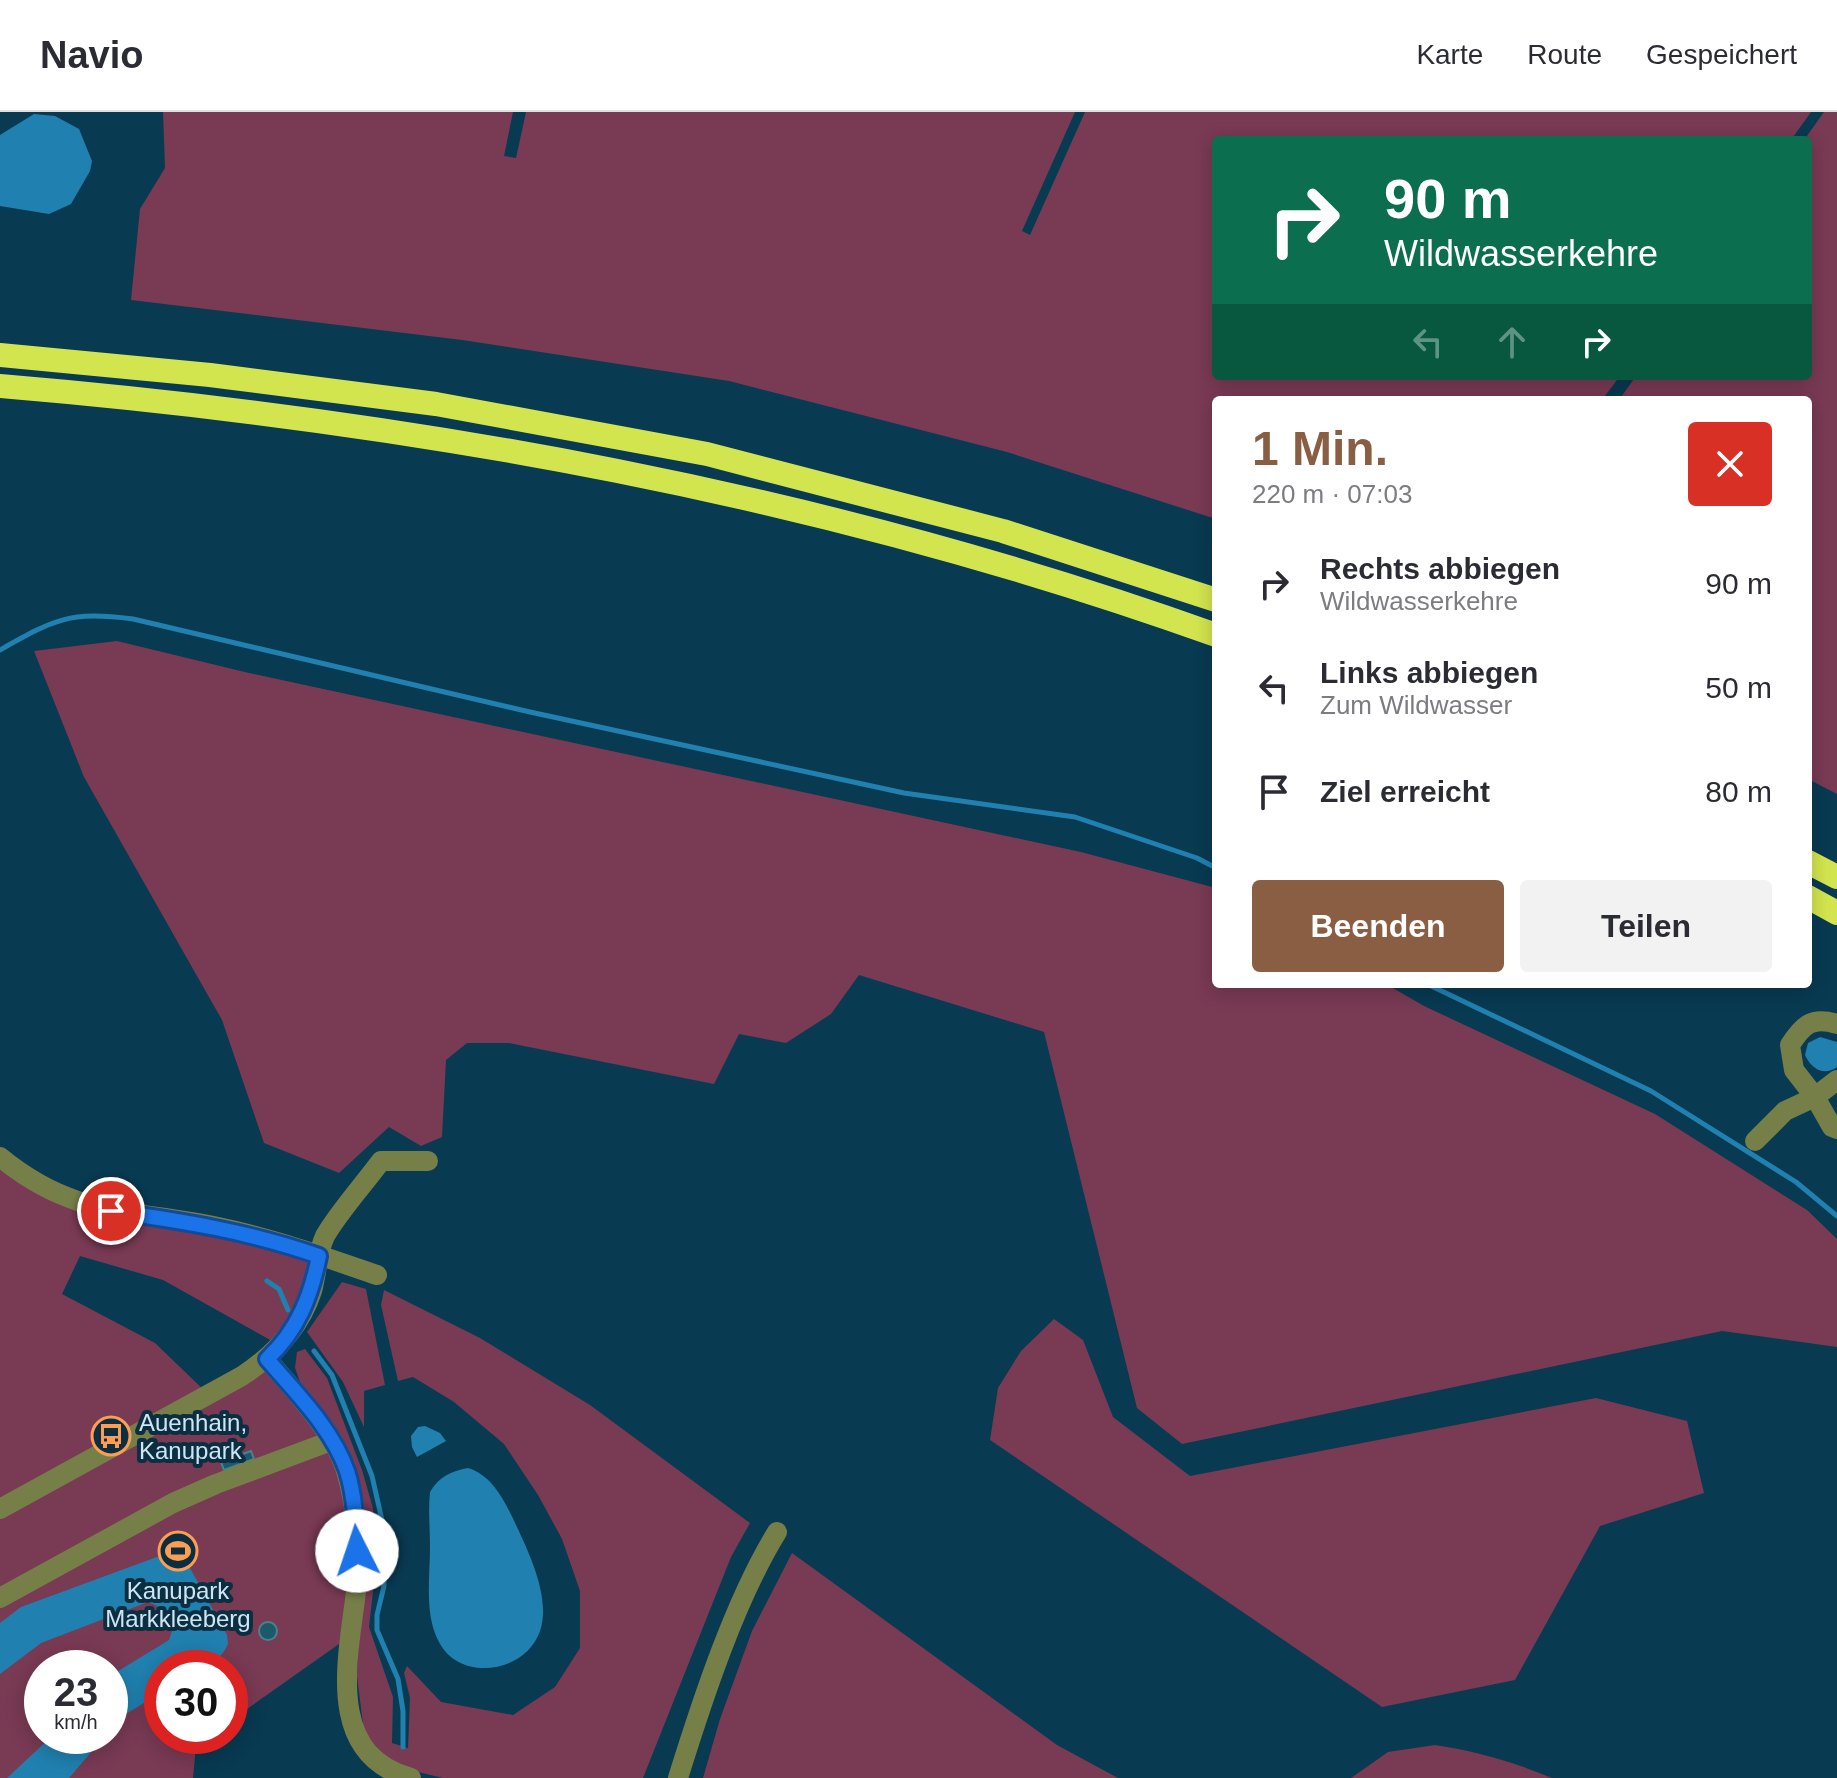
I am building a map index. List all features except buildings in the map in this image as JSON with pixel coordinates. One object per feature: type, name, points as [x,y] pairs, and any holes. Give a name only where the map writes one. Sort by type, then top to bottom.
[{"type":"highway","points":[[0,355],[239,378],[421,402],[707,454],[1003,531],[1212,599]]},
{"type":"highway","points":[[0,386],[299,417],[576,461],[711,489],[882,531],[1091,592],[1212,634]]},
{"type":"highway","points":[[1812,864],[1837,877]]},
{"type":"highway","points":[[1812,899],[1837,913]]},
{"type":"street","points":[[1837,1024],[1823,1020],[1802,1027],[1790,1045],[1794,1070],[1815,1097],[1832,1127],[1837,1129]]},
{"type":"street","points":[[1755,1141],[1785,1111],[1815,1097],[1837,1080]]},
{"type":"street","points":[[0,1157],[26,1178],[84,1205],[217,1227],[274,1240],[377,1275]]},
{"type":"street","points":[[0,1509],[242,1376],[267,1359],[281,1346],[304,1310],[312,1291],[325,1237],[381,1161],[428,1161]]},
{"type":"street","points":[[267,1359],[310,1409],[347,1471],[356,1523],[357,1580],[347,1677],[352,1724],[361,1744],[375,1761],[411,1778]]},
{"type":"street","points":[[0,1598],[173,1503],[331,1441]]},
{"type":"street","points":[[678,1778],[727,1639],[765,1551],[777,1532]]},
{"type":"shaded area","points":[[163,112],[513,112],[504,156],[516,158],[526,112],[1075,112],[1022,231],[1030,235],[1085,112],[1811,112],[1794,136],[1212,136],[1212,380],[1617,380],[1605,396],[1212,396],[1212,518],[1007,452],[729,381],[462,340],[131,300],[140,209],[165,168]]},
{"type":"shaded area","points":[[1824,112],[1837,112],[1837,794],[1812,781],[1812,396],[1622,396],[1633,380],[1812,380],[1812,136],[1807,136]]},
{"type":"shaded area","points":[[117,641],[249,673],[1081,852],[1212,887],[1212,988],[1393,988],[1424,1006],[1655,1114],[1807,1210],[1837,1239],[1837,1347],[1722,1331],[1182,1444],[1137,1408],[1044,1032],[859,975],[831,1014],[786,1043],[739,1034],[714,1084],[509,1043],[467,1043],[446,1060],[442,1137],[421,1146],[389,1127],[339,1173],[264,1143],[222,1020],[84,777],[34,651]]},
{"type":"shaded area","name":"Kanupark Markkleeberg","points":[[0,1157],[26,1178],[319,1256],[281,1346],[163,1280],[80,1256],[62,1294],[155,1343],[208,1394],[267,1359],[347,1471],[349,1637],[248,1708],[248,1650],[144,1650],[144,1754],[195,1754],[193,1778],[0,1778]]},
{"type":"shaded area","points":[[342,1282],[366,1289],[385,1385],[364,1391],[364,1427],[343,1382],[307,1332]]},
{"type":"shaded area","points":[[384,1290],[480,1338],[590,1405],[750,1523],[731,1557],[643,1778],[443,1778],[418,1772],[385,1757],[364,1732],[357,1676],[365,1521],[300,1382],[295,1368],[297,1352],[305,1349],[327,1378],[373,1508],[376,1565],[369,1627],[393,1697],[392,1743],[408,1748],[410,1698],[404,1673],[407,1666],[441,1702],[513,1715],[555,1687],[580,1648],[580,1591],[562,1539],[538,1495],[504,1444],[454,1402],[413,1377],[398,1381],[381,1305]]},
{"type":"shaded area","points":[[1054,1319],[1083,1340],[1113,1417],[1190,1476],[1596,1398],[1687,1421],[1704,1493],[1600,1526],[1515,1680],[1382,1707],[990,1440],[998,1388],[1021,1351]]},
{"type":"shaded area","points":[[792,1553],[1057,1745],[1118,1778],[703,1778],[720,1719],[752,1631]]},
{"type":"shaded area","points":[[1435,1745],[1495,1758],[1552,1778],[1351,1778],[1388,1752]]},
{"type":"water","points":[[34,114],[55,116],[79,129],[92,161],[90,171],[71,204],[49,214],[0,206],[0,135]]},
{"type":"water","points":[[1820,1037],[1837,1042],[1837,1067],[1832,1070],[1818,1070],[1805,1055],[1808,1043]]},
{"type":"water","points":[[425,1426],[440,1433],[446,1441],[417,1457],[411,1436],[418,1427]]},
{"type":"water","points":[[468,1468],[492,1484],[508,1509],[533,1564],[543,1605],[540,1631],[533,1645],[507,1664],[492,1668],[476,1668],[449,1655],[439,1642],[431,1620],[430,1492],[446,1476]]},
{"type":"water","points":[[165,1554],[178,1554],[185,1559],[227,1635],[228,1644],[225,1650],[153,1650],[169,1640],[172,1631],[157,1606],[148,1602],[41,1643],[32,1650],[24,1650],[24,1656],[0,1674],[0,1623],[21,1607]]},
{"type":"water","points":[[144,1655],[144,1703],[128,1713],[128,1665]]},
{"type":"water","points":[[33,1754],[90,1754],[69,1778],[7,1778]]},
{"type":"waterway","points":[[0,650],[49,624],[63,620],[93,616],[133,619],[530,712],[904,793],[1075,817],[1212,866]]},
{"type":"waterway","points":[[1435,988],[1651,1091],[1796,1182],[1837,1216]]},
{"type":"waterway","points":[[267,1281],[279,1289],[288,1310]]},
{"type":"waterway","points":[[314,1351],[332,1375],[372,1476],[384,1529],[384,1586],[377,1630],[398,1679],[403,1711],[403,1747]]},
{"type":"place","name":"Auenhain, Kanupark","points":[[111,1436]]},
{"type":"place","name":"Kanupark Markkleeberg","points":[[178,1551]]},
{"type":"route","points":[[111,1211],[217,1227],[274,1240],[319,1256],[312,1291],[304,1310],[281,1346],[267,1359],[310,1409],[347,1471],[356,1523],[357,1551]]}]
